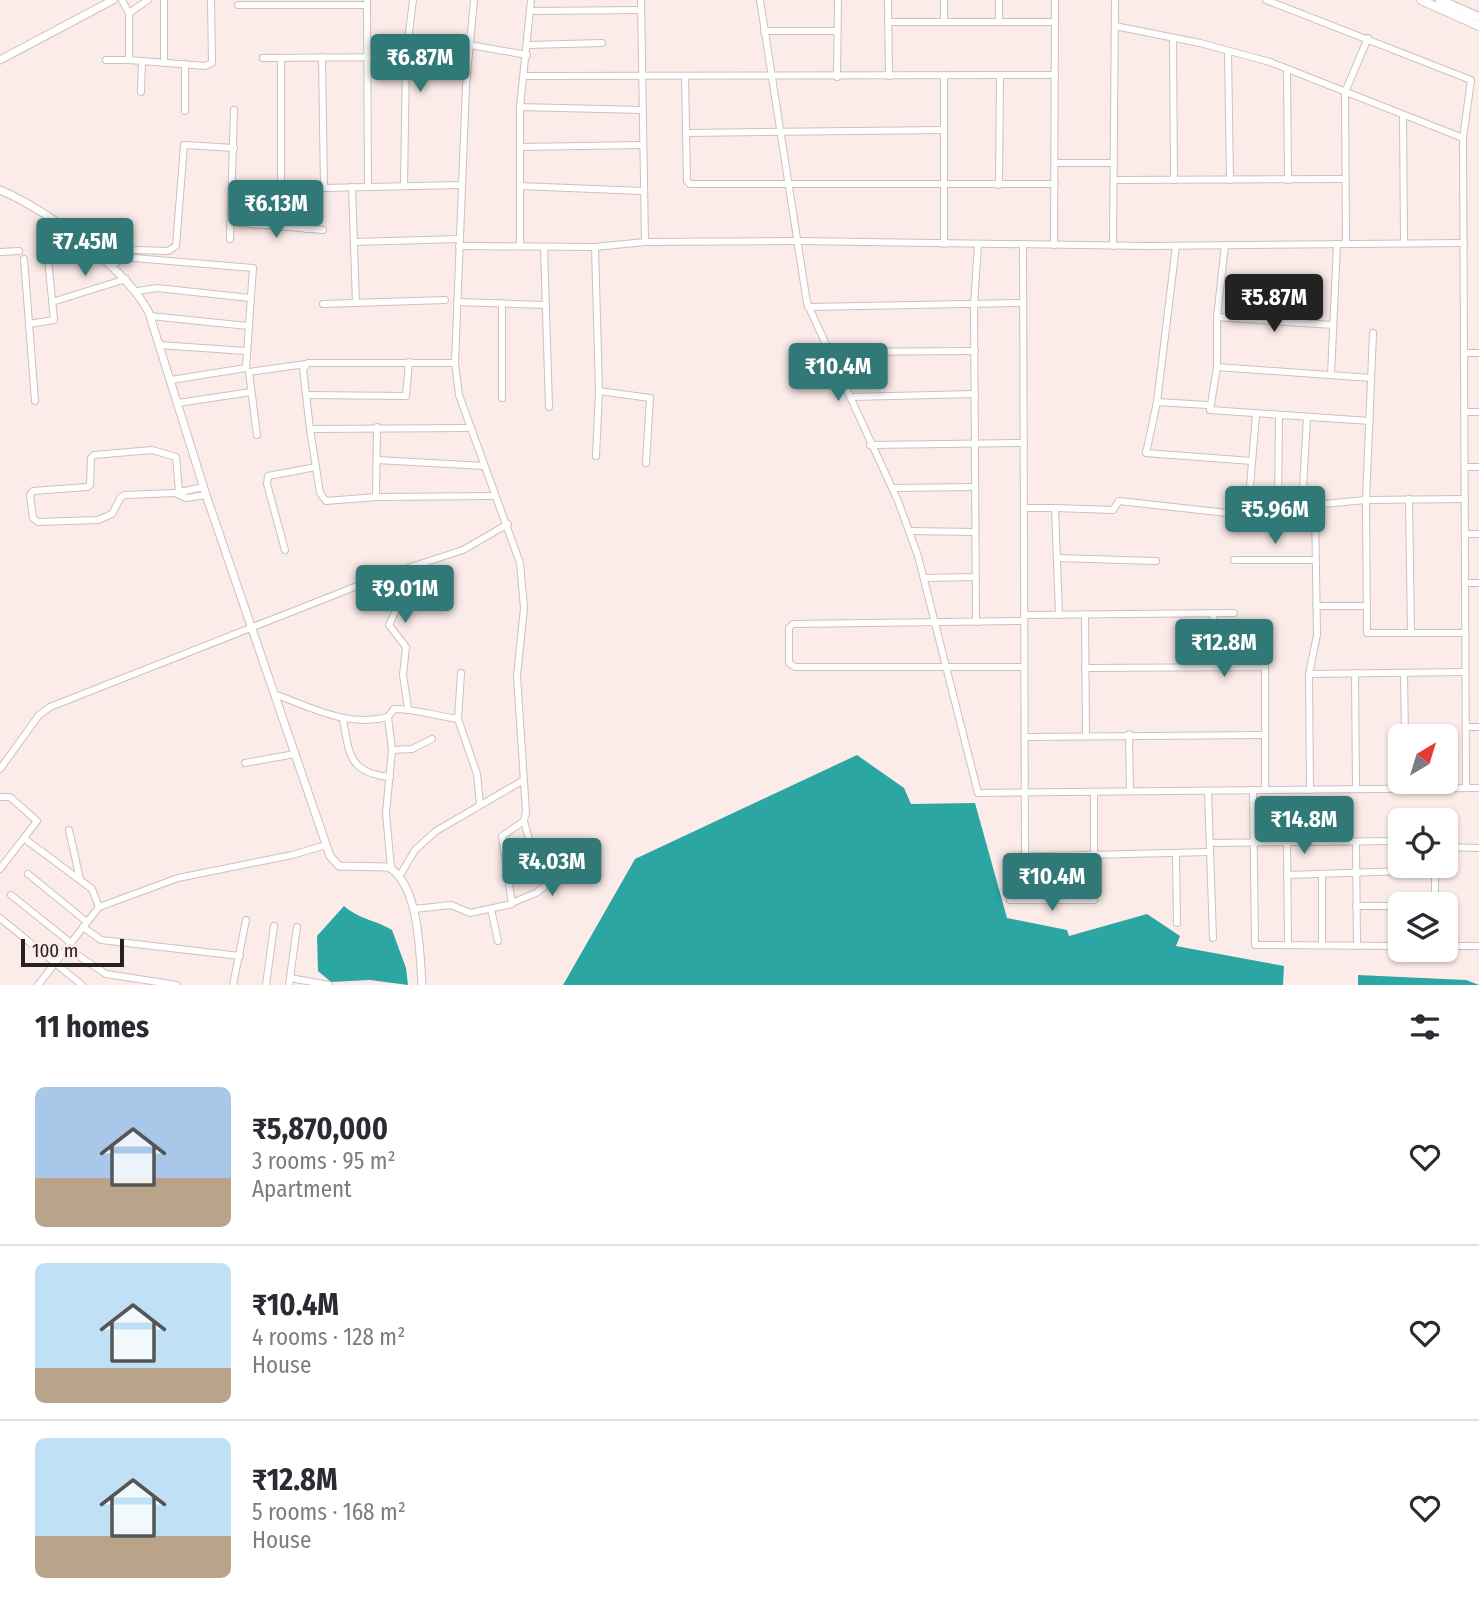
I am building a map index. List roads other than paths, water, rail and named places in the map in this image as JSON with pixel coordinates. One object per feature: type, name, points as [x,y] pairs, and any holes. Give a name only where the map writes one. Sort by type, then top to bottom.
[{"type":"main road","points":[[1421,0],[1479,26]]},
{"type":"main road","points":[[1440,0],[1479,17]]},
{"type":"street","points":[[0,60],[113,0]]},
{"type":"street","points":[[122,0],[129,13],[129,60]]},
{"type":"street","points":[[129,13],[148,0]]},
{"type":"street","points":[[164,0],[164,61]]},
{"type":"street","points":[[106,60],[211,65],[211,0]]},
{"type":"street","points":[[404,186],[406,57],[413,0]]},
{"type":"street","points":[[474,0],[461,185],[455,363],[459,395],[520,563],[524,608],[516,676],[526,812],[524,821],[533,854],[554,880]]},
{"type":"street","points":[[520,246],[520,107],[531,0]]},
{"type":"street","points":[[641,0],[642,191],[645,242]]},
{"type":"street","points":[[760,0],[808,307],[892,488],[909,531],[924,578],[978,793],[1310,790],[1388,786]]},
{"type":"street","points":[[837,77],[838,0]]},
{"type":"street","points":[[888,0],[889,76]]},
{"type":"street","points":[[944,0],[944,22]]},
{"type":"street","points":[[999,0],[999,22]]},
{"type":"street","points":[[1054,245],[1055,0]]},
{"type":"street","points":[[1113,246],[1115,0]]},
{"type":"street","points":[[1266,0],[1471,80],[1464,138],[1466,788]]},
{"type":"street","points":[[238,5],[367,2],[368,187]]},
{"type":"street","points":[[530,11],[641,10]]},
{"type":"street","points":[[888,22],[1055,22]]},
{"type":"street","points":[[1115,26],[1228,51],[1287,69],[1464,138]]},
{"type":"street","points":[[764,31],[837,31]]},
{"type":"street","points":[[1173,38],[1174,180]]},
{"type":"street","points":[[1346,244],[1345,92],[1368,38]]},
{"type":"street","points":[[528,45],[602,43]]},
{"type":"street","points":[[470,45],[527,55]]},
{"type":"street","points":[[1228,51],[1230,180]]},
{"type":"street","points":[[322,57],[324,188]]},
{"type":"street","points":[[264,58],[406,57]]},
{"type":"street","points":[[281,58],[282,188]]},
{"type":"street","points":[[141,92],[142,61]]},
{"type":"street","points":[[185,64],[185,111]]},
{"type":"street","points":[[1287,69],[1288,180]]},
{"type":"street","points":[[525,76],[1055,75]]},
{"type":"street","points":[[685,76],[687,181],[690,184],[1055,184]]},
{"type":"street","points":[[944,76],[944,244]]},
{"type":"street","points":[[999,185],[1000,76]]},
{"type":"street","points":[[520,107],[642,110]]},
{"type":"street","points":[[230,239],[233,110]]},
{"type":"street","points":[[1403,115],[1404,243]]},
{"type":"street","points":[[686,133],[944,130]]},
{"type":"street","points":[[136,250],[168,250],[176,246],[184,145],[234,148]]},
{"type":"street","points":[[520,147],[642,145]]},
{"type":"street","points":[[1055,163],[1114,163]]},
{"type":"street","points":[[1114,180],[1345,179]]},
{"type":"street","points":[[233,190],[461,185]]},
{"type":"street","points":[[520,186],[642,191]]},
{"type":"street","points":[[352,187],[356,303]]},
{"type":"street","points":[[304,188],[306,229]]},
{"type":"street","points":[[0,190],[44,214],[111,266],[138,291],[150,316],[251,630],[333,862],[339,866],[391,868]]},
{"type":"street","points":[[256,225],[263,190]]},
{"type":"street","points":[[231,222],[323,230]]},
{"type":"street","points":[[355,242],[459,242],[544,247],[596,247],[645,242],[1113,246],[1464,243]]},
{"type":"street","points":[[1331,375],[1337,244]]},
{"type":"street","points":[[976,622],[974,304],[978,245]]},
{"type":"street","points":[[1023,245],[1025,857]]},
{"type":"street","points":[[1208,405],[1217,367],[1217,317],[1225,245]]},
{"type":"street","points":[[1176,246],[1157,402],[1146,453],[1252,461]]},
{"type":"street","points":[[544,247],[549,407]]},
{"type":"street","points":[[596,247],[599,391],[596,456]]},
{"type":"street","points":[[0,253],[19,251]]},
{"type":"street","points":[[111,266],[122,257],[253,268],[246,368],[171,380]]},
{"type":"street","points":[[24,259],[35,401]]},
{"type":"street","points":[[29,324],[54,320],[48,260]]},
{"type":"street","points":[[52,302],[126,279]]},
{"type":"street","points":[[138,291],[157,288],[250,298]]},
{"type":"street","points":[[323,304],[445,300]]},
{"type":"street","points":[[457,302],[545,305]]},
{"type":"street","points":[[502,303],[502,398]]},
{"type":"street","points":[[808,307],[1023,303]]},
{"type":"street","points":[[150,316],[248,326]]},
{"type":"street","points":[[1217,317],[1332,325]]},
{"type":"street","points":[[1373,333],[1366,500],[1367,633],[1465,633]]},
{"type":"street","points":[[159,345],[247,351]]},
{"type":"street","points":[[829,352],[975,351]]},
{"type":"street","points":[[1464,353],[1479,353]]},
{"type":"street","points":[[306,395],[406,396],[409,362]]},
{"type":"street","points":[[257,435],[249,372],[306,364],[455,363]]},
{"type":"street","points":[[306,364],[310,429],[320,493],[326,501],[376,497],[495,496]]},
{"type":"street","points":[[1217,367],[1371,378]]},
{"type":"street","points":[[599,391],[647,395],[650,398],[646,463]]},
{"type":"street","points":[[178,403],[251,392]]},
{"type":"street","points":[[850,397],[975,394]]},
{"type":"street","points":[[1157,402],[1208,405],[1213,411],[1256,415],[1370,421]]},
{"type":"street","points":[[1465,412],[1479,412]]},
{"type":"street","points":[[1248,510],[1256,415]]},
{"type":"street","points":[[1278,508],[1279,416]]},
{"type":"street","points":[[1302,506],[1307,418]]},
{"type":"street","points":[[376,497],[377,427]]},
{"type":"street","points":[[310,429],[471,428]]},
{"type":"street","points":[[870,445],[1024,443]]},
{"type":"street","points":[[177,493],[176,457],[152,450],[94,456],[91,458],[90,485],[87,487],[33,491],[30,495],[33,518],[38,522],[106,519],[125,495],[177,493],[186,498],[205,491]]},
{"type":"street","points":[[377,460],[484,466]]},
{"type":"street","points":[[285,550],[267,484],[268,476],[316,467]]},
{"type":"street","points":[[1465,467],[1479,467]]},
{"type":"street","points":[[892,488],[975,487]]},
{"type":"street","points":[[1409,499],[1411,633]]},
{"type":"street","points":[[1024,508],[1113,510],[1119,501],[1227,513],[1366,500],[1465,499]]},
{"type":"street","points":[[1310,790],[1309,674],[1317,635],[1315,505]]},
{"type":"street","points":[[1055,508],[1059,615]]},
{"type":"street","points":[[0,769],[39,715],[50,708],[393,573],[463,550],[508,524]]},
{"type":"street","points":[[909,531],[975,532]]},
{"type":"street","points":[[1465,534],[1479,534]]},
{"type":"street","points":[[1057,558],[1156,561]]},
{"type":"street","points":[[1234,559],[1315,560]]},
{"type":"street","points":[[393,573],[397,608],[389,625],[405,647],[403,675],[408,708]]},
{"type":"street","points":[[924,578],[975,577]]},
{"type":"street","points":[[1465,583],[1479,583]]},
{"type":"street","points":[[1316,607],[1367,606]]},
{"type":"street","points":[[1213,613],[1216,666]]},
{"type":"street","points":[[1024,667],[795,667],[789,663],[789,628],[793,624],[976,622],[1059,615],[1234,613]]},
{"type":"street","points":[[1084,615],[1086,735]]},
{"type":"street","points":[[1085,668],[1265,667],[1265,790]]},
{"type":"street","points":[[1309,674],[1465,672]]},
{"type":"street","points":[[461,673],[458,719],[477,774],[480,804]]},
{"type":"street","points":[[1356,673],[1356,789]]},
{"type":"street","points":[[1404,673],[1405,724]]},
{"type":"street","points":[[274,694],[342,719],[361,721],[388,717]]},
{"type":"street","points":[[422,985],[414,909],[399,877],[391,868],[386,813],[392,750],[388,717],[394,709],[408,708],[430,716],[458,719]]},
{"type":"street","points":[[342,719],[355,763],[372,775],[390,777]]},
{"type":"street","points":[[1466,727],[1479,727]]},
{"type":"street","points":[[1025,737],[1129,734],[1265,735]]},
{"type":"street","points":[[1129,734],[1130,791]]},
{"type":"street","points":[[392,750],[412,750],[432,740]]},
{"type":"street","points":[[245,763],[295,754]]},
{"type":"street","points":[[399,877],[415,850],[426,841],[480,804],[522,781]]},
{"type":"street","points":[[1458,788],[1479,788]]},
{"type":"street","points":[[1253,790],[1254,944],[1388,946]]},
{"type":"street","points":[[1208,791],[1213,938]]},
{"type":"street","points":[[1010,900],[1094,900],[1094,792]]},
{"type":"street","points":[[0,869],[37,821],[2,795]]},
{"type":"street","points":[[514,902],[502,836],[524,821]]},
{"type":"street","points":[[69,830],[80,878]]},
{"type":"street","points":[[25,839],[80,878],[97,896],[99,907]]},
{"type":"street","points":[[1287,842],[1288,945]]},
{"type":"street","points":[[1210,843],[1388,842]]},
{"type":"street","points":[[1356,843],[1357,946]]},
{"type":"street","points":[[38,985],[99,907],[178,878],[292,855],[326,845]]},
{"type":"street","points":[[1458,848],[1479,848]]},
{"type":"street","points":[[1010,857],[1210,852]]},
{"type":"street","points":[[1176,853],[1177,923]]},
{"type":"street","points":[[414,909],[452,905],[466,913],[510,906],[536,893],[573,865]]},
{"type":"street","points":[[1287,875],[1388,871]]},
{"type":"street","points":[[28,874],[101,940],[240,956]]},
{"type":"street","points":[[1322,874],[1322,945]]},
{"type":"street","points":[[11,895],[69,946],[106,974],[177,985]]},
{"type":"street","points":[[1356,906],[1388,906]]},
{"type":"street","points":[[491,909],[498,941]]},
{"type":"street","points":[[0,918],[82,985]]},
{"type":"street","points":[[233,985],[246,919]]},
{"type":"street","points":[[266,985],[274,926]]},
{"type":"street","points":[[297,928],[290,982],[329,985]]},
{"type":"street","points":[[1458,946],[1479,946]]},
{"type":"water","points":[[857,755],[904,788],[911,804],[975,803],[1007,918],[1067,930],[1069,936],[1147,914],[1180,936],[1176,946],[1284,966],[1283,985],[563,985],[635,859]]},
{"type":"water","points":[[344,906],[355,914],[392,930],[406,968],[408,985],[370,980],[331,982],[318,971],[317,936]]},
{"type":"water","points":[[1358,975],[1466,980],[1479,985],[1358,985]]}]
